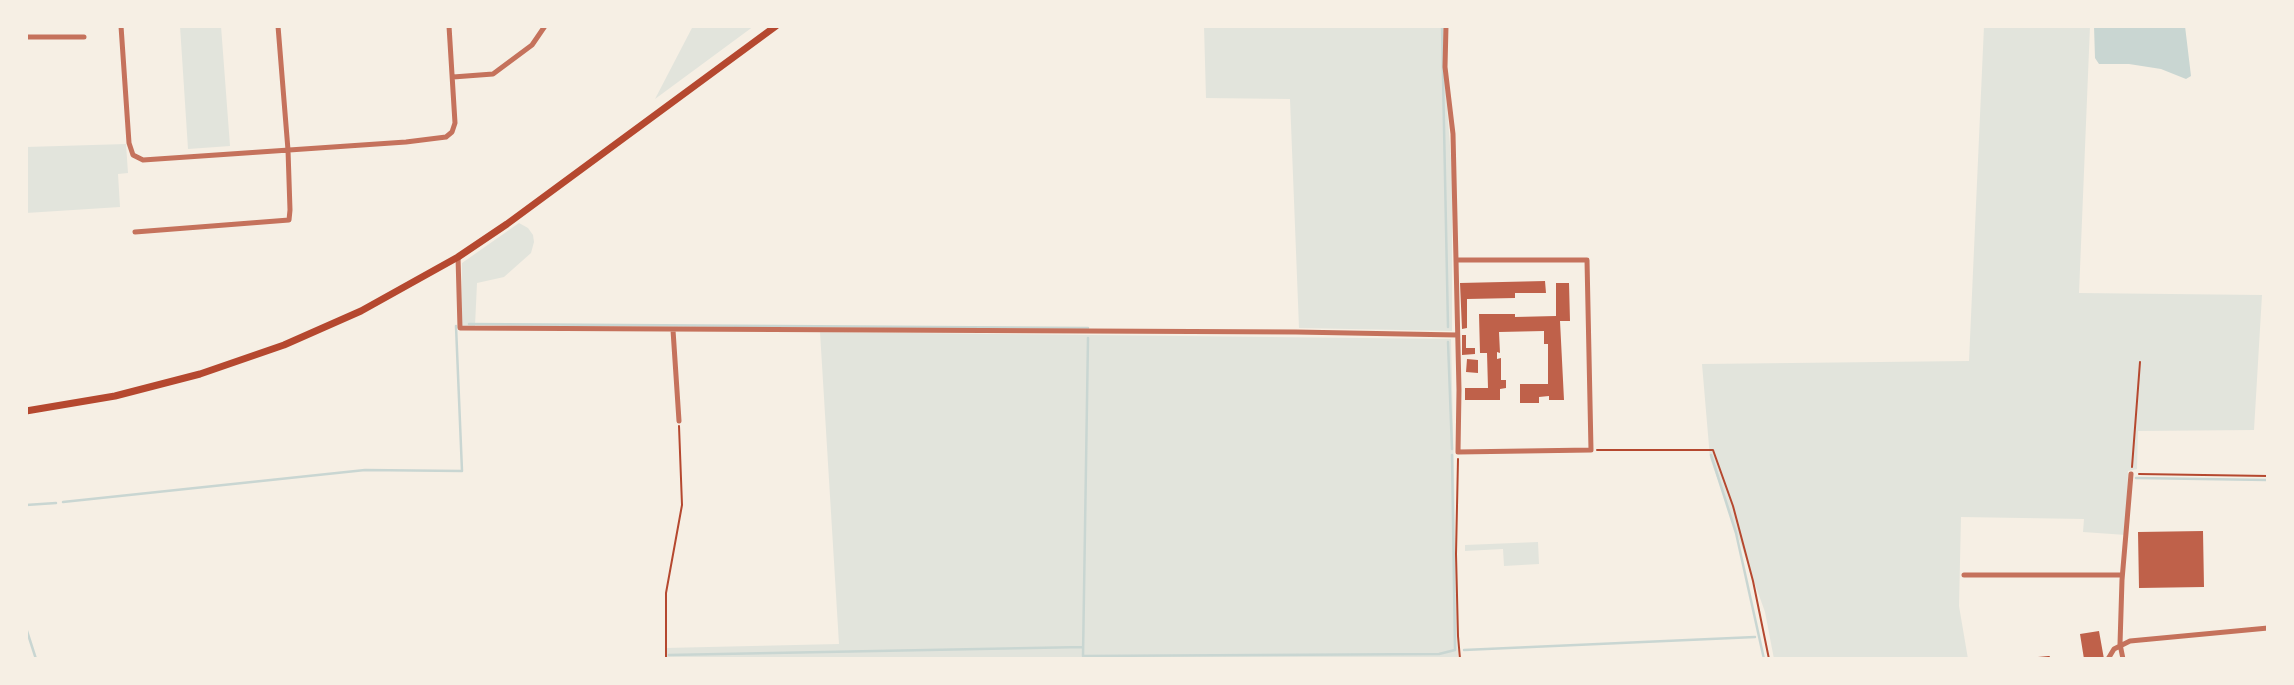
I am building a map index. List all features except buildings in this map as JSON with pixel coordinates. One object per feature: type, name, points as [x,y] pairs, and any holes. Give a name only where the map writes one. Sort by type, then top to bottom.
[{"type":"main road","points":[[26,411],[137,392],[200,374],[254,356],[361,311],[458,257],[507,224],[776,26]]},
{"type":"street","points":[[121,26],[129,142],[133,154],[144,160],[446,137],[450,134],[455,123],[450,26]]},
{"type":"street","points":[[135,232],[286,222],[289,220],[288,150],[278,26]]},
{"type":"street","points":[[452,77],[493,74],[532,44],[545,26]]},
{"type":"street","points":[[1446,26],[1445,67],[1453,134],[1459,411],[1458,452],[1591,450],[1587,260],[1456,260]]},
{"type":"street","points":[[26,38],[84,37]]},
{"type":"street","points":[[458,257],[460,328],[1296,332],[1457,335]]},
{"type":"street","points":[[673,330],[679,421]]},
{"type":"street","points":[[2123,659],[2120,644],[2122,575],[2131,474]]},
{"type":"street","points":[[1964,576],[2122,575]]},
{"type":"street","points":[[2108,659],[2113,650],[2120,644],[2130,641],[2268,628]]},
{"type":"path","points":[[2140,362],[2131,474],[2268,476]]},
{"type":"path","points":[[666,659],[666,593],[680,523],[682,501],[679,421]]},
{"type":"path","points":[[1591,450],[1713,450],[1733,506],[1751,572],[1769,659]]},
{"type":"path","points":[[1458,452],[1456,554],[1460,659]]},
{"type":"path","points":[[2028,659],[2049,657]]},
{"type":"shaded area","points":[[180,26],[221,26],[230,146],[188,149]]},
{"type":"shaded area","points":[[693,26],[754,26],[655,99]]},
{"type":"shaded area","points":[[1204,26],[1445,26],[1444,67],[1452,172],[1452,331],[1299,328],[1290,99],[1206,98]]},
{"type":"shaded area","points":[[1984,26],[2090,26],[2079,293],[2262,295],[2254,430],[2138,431],[2137,469],[2128,471],[2126,535],[2083,532],[2084,519],[1961,517],[1959,606],[1968,659],[1774,659],[1765,612],[1710,458],[1702,364],[1969,361]]},
{"type":"shaded area","points":[[2094,26],[2185,26],[2191,76],[2186,79],[2161,69],[2129,64],[2099,64],[2095,58]]},
{"type":"shaded area","points":[[126,144],[128,173],[118,174],[120,207],[26,213],[26,147]]},
{"type":"shaded area","points":[[519,223],[528,228],[533,235],[534,242],[531,253],[504,277],[477,283],[475,326],[461,326],[462,263]]},
{"type":"shaded area","points":[[820,332],[1451,339],[1458,659],[666,659],[665,648],[839,644]]},
{"type":"shaded area","points":[[1538,542],[1539,564],[1504,566],[1503,549],[1465,551],[1465,545]]},
{"type":"waterway","points":[[1442,26],[1448,327]]},
{"type":"waterway","points":[[469,324],[1088,328]]},
{"type":"waterway","points":[[63,502],[365,470],[462,471],[456,326]]},
{"type":"waterway","points":[[1088,338],[1083,656],[1439,654],[1455,650],[1452,455]]},
{"type":"waterway","points":[[1448,342],[1452,449]]},
{"type":"waterway","points":[[1711,455],[1736,533],[1764,659]]},
{"type":"waterway","points":[[2136,478],[2268,480]]},
{"type":"waterway","points":[[26,505],[56,503]]},
{"type":"waterway","points":[[26,628],[36,659]]},
{"type":"waterway","points":[[1464,650],[1755,637]]},
{"type":"waterway","points":[[669,655],[1083,647]]}]
